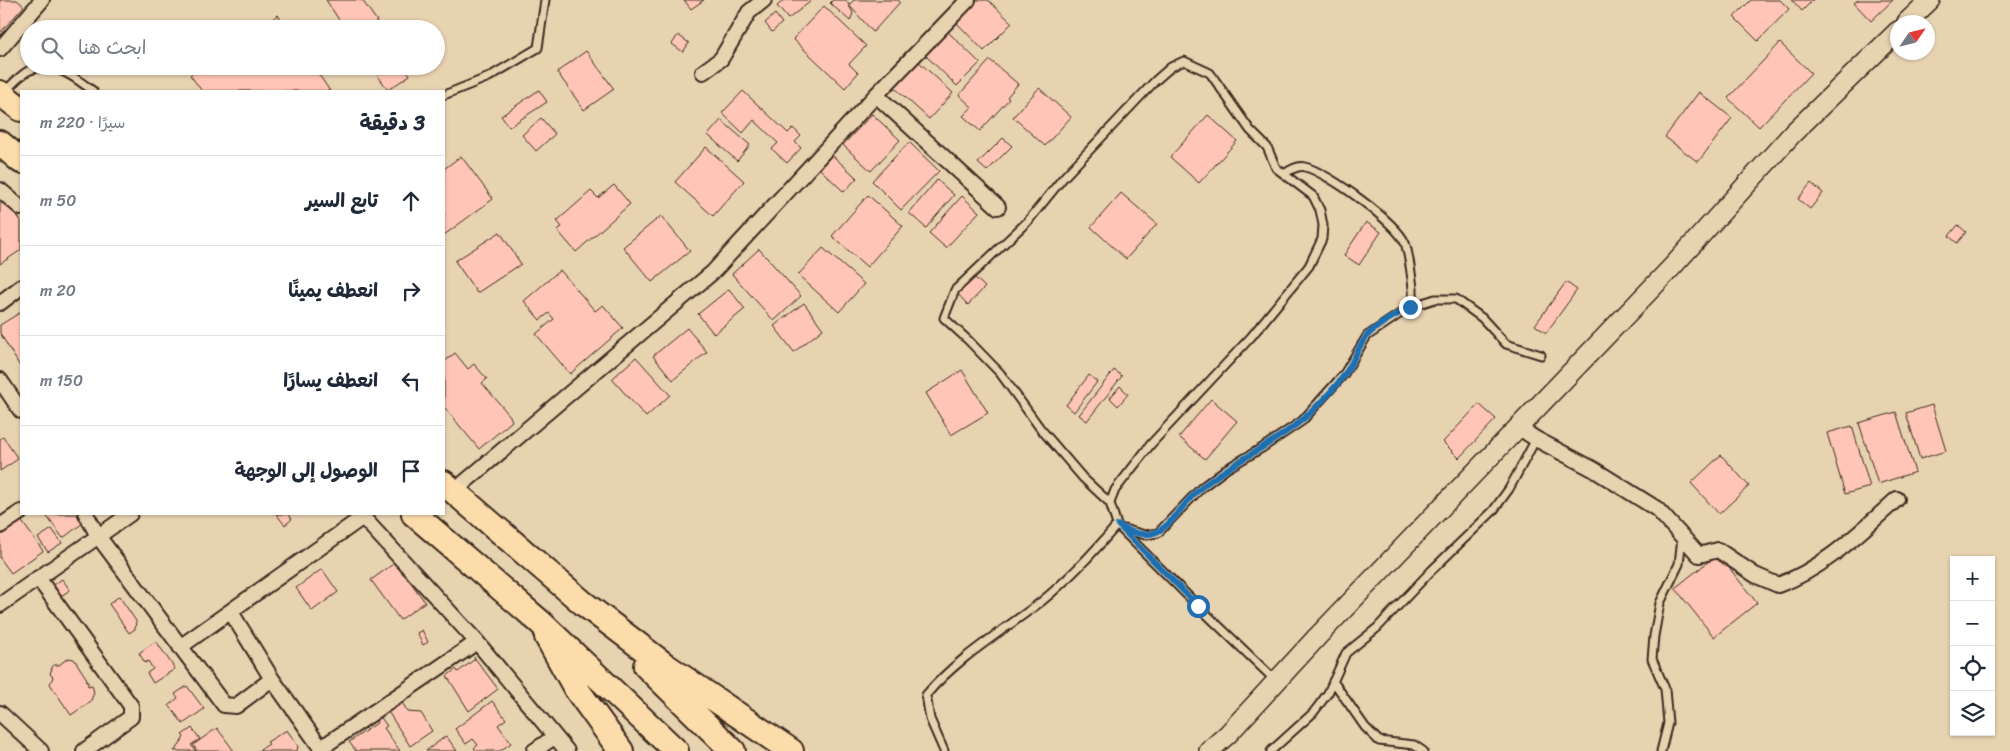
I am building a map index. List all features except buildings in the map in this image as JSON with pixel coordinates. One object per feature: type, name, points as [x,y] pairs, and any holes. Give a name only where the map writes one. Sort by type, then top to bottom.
[{"type":"highway","points":[[1,94],[20,108]]},
{"type":"highway","points":[[0,143],[20,160]]},
{"type":"highway","points":[[449,487],[583,603],[666,666],[791,751]]},
{"type":"highway","points":[[415,515],[540,622],[676,751]]},
{"type":"highway","points":[[583,603],[732,751]]},
{"type":"highway","points":[[540,622],[556,655],[575,687],[621,751]]},
{"type":"street","points":[[25,20],[42,0]]},
{"type":"street","points":[[702,72],[721,59],[749,12],[764,0]]},
{"type":"street","points":[[449,487],[713,272],[876,95],[968,0]]},
{"type":"street","points":[[1914,15],[1930,0]]},
{"type":"street","points":[[0,49],[20,26]]},
{"type":"street","points":[[1209,751],[1228,734],[1672,267],[1793,133],[1890,39]]},
{"type":"street","points":[[876,95],[998,207]]},
{"type":"street","points":[[1,192],[20,207]]},
{"type":"street","points":[[0,303],[20,289]]},
{"type":"street","points":[[0,380],[20,410]]},
{"type":"street","points":[[1518,427],[1536,439],[1593,469],[1657,509],[1699,555],[1718,550],[1755,575],[1778,585],[1796,579],[1849,542],[1897,499]]},
{"type":"street","points":[[0,526],[20,513]]},
{"type":"street","points":[[87,515],[98,536],[224,705],[236,706],[272,679]]},
{"type":"street","points":[[0,606],[129,515]]},
{"type":"street","points":[[180,647],[362,516],[476,642],[567,751]]},
{"type":"street","points":[[38,578],[131,706],[132,717],[84,751]]},
{"type":"street","points":[[231,612],[272,679],[322,750],[476,642]]},
{"type":"street","points":[[0,713],[41,751]]},
{"type":"street","points":[[534,751],[554,736]]},
{"type":"lane","points":[[445,95],[489,77],[538,48],[545,0]]},
{"type":"lane","points":[[1110,503],[1115,490],[1151,444],[1251,338],[1309,266],[1322,239],[1323,225],[1320,210],[1313,196],[1276,168],[1267,147],[1250,130],[1210,73],[1184,61],[1171,67],[1155,81],[1063,178],[1028,221],[955,290],[944,318],[1000,373],[1046,435],[1083,478],[1110,503],[1118,525],[1276,682]]},
{"type":"lane","points":[[1,94],[24,75]]},
{"type":"lane","points":[[71,75],[92,90]]},
{"type":"lane","points":[[1284,174],[1293,168],[1304,166],[1326,176],[1362,201],[1392,226],[1405,242],[1414,295],[1410,307]]},
{"type":"lane","points":[[1118,525],[1130,532],[1145,535],[1158,533],[1201,488],[1226,469],[1302,421],[1344,374],[1367,336],[1410,307],[1435,299],[1456,299],[1482,318],[1506,344],[1540,354]]},
{"type":"lane","points":[[1271,751],[1313,713],[1328,693],[1346,653],[1377,628],[1432,570],[1493,511],[1508,489],[1536,439]]},
{"type":"lane","points":[[944,751],[930,719],[926,695],[940,679],[1042,600],[1067,578],[1091,556],[1118,525]]},
{"type":"lane","points":[[1661,751],[1668,723],[1665,689],[1652,660],[1654,636],[1660,603],[1679,564],[1682,537]]},
{"type":"lane","points":[[1333,681],[1365,727],[1379,741],[1414,745],[1423,751]]},
{"type":"route","points":[[1198,606],[1118,525],[1130,532],[1145,535],[1158,533],[1201,488],[1226,469],[1302,421],[1344,374],[1367,336],[1391,318],[1410,307]]}]
